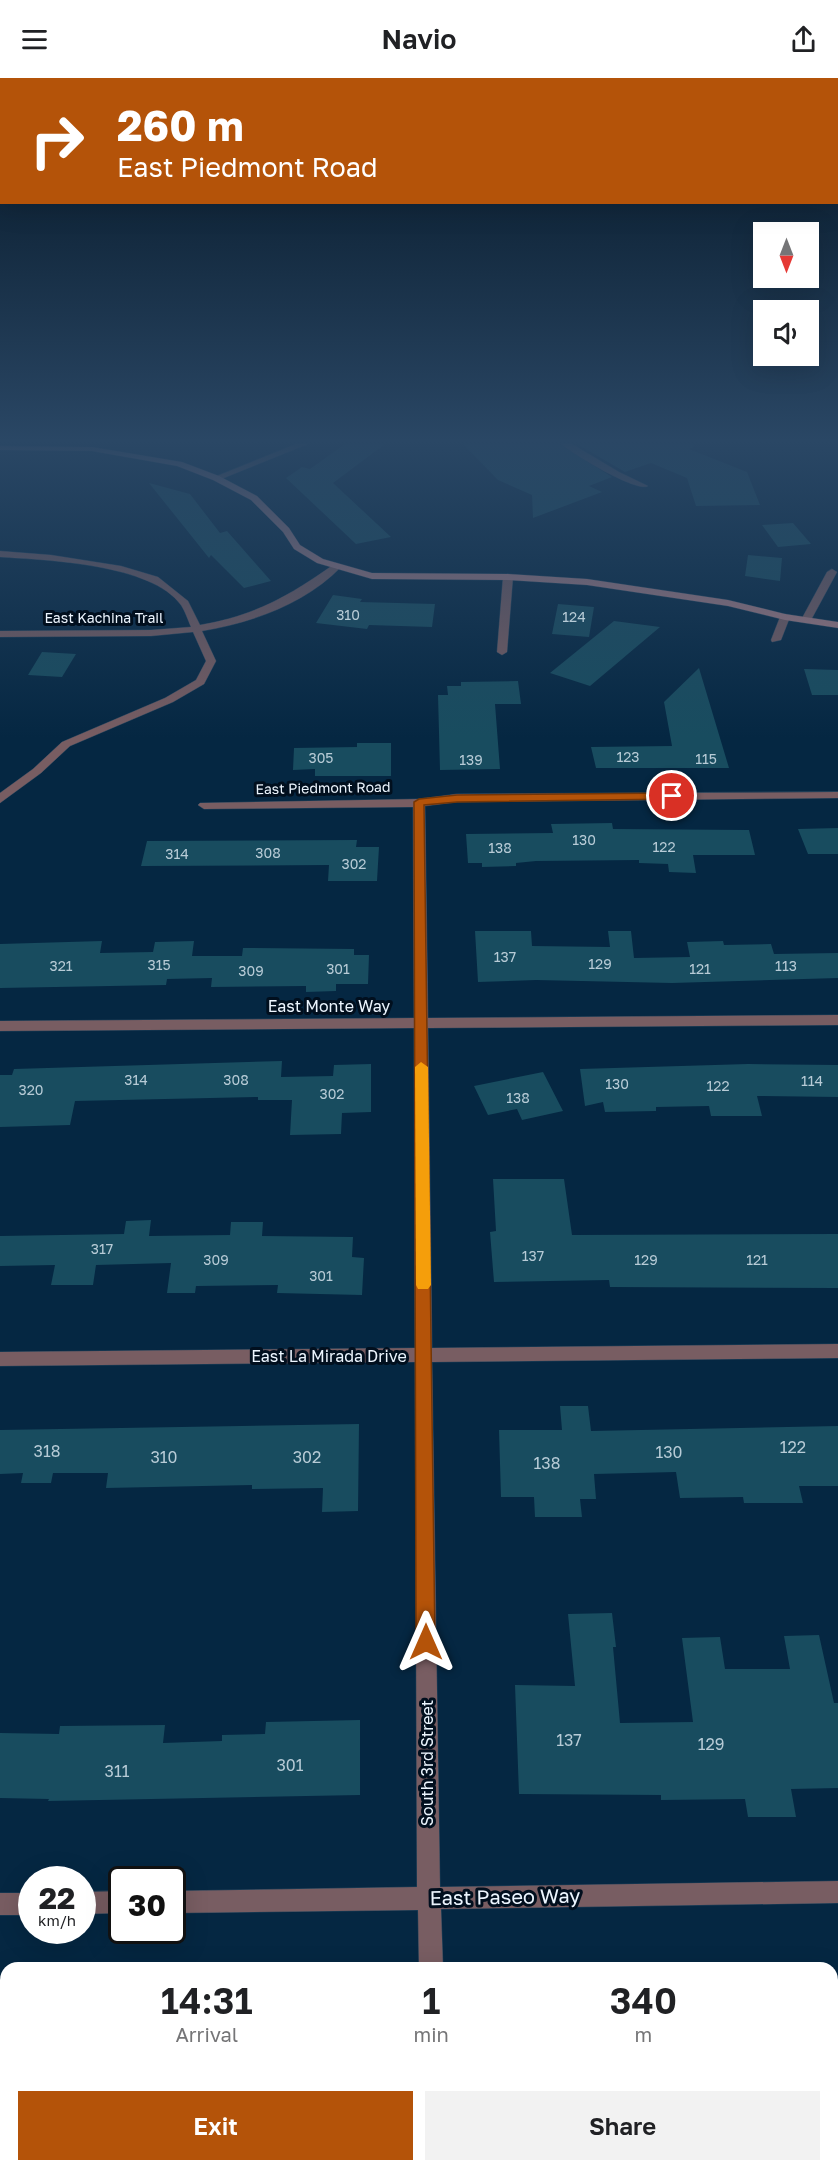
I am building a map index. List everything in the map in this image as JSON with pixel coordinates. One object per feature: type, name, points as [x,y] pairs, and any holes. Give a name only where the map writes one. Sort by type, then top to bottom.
[{"type":"street","points":[[293,542],[297,548],[320,561],[372,576],[586,582],[647,589],[728,603],[785,617],[838,625]]},
{"type":"street","points":[[0,554],[51,558],[110,567],[155,579],[185,603],[211,661],[200,682],[169,700],[107,724],[66,744],[37,771],[0,799]]},
{"type":"street","name":"East Kachina Trail","points":[[0,634],[58,631],[131,634],[196,629],[236,621],[256,614],[294,597],[336,567]]},
{"type":"street","points":[[806,620],[832,572]]},
{"type":"street","points":[[502,652],[507,578]]},
{"type":"street","points":[[776,640],[785,617]]},
{"type":"street","name":"East Piedmont Road","points":[[204,805],[419,802],[457,798],[838,795]]},
{"type":"street","name":"South 3rd Street","points":[[419,802],[428,1898],[431,1962]]},
{"type":"street","name":"East Monte Way","points":[[0,1026],[838,1020]]},
{"type":"street","name":"East La Mirada Drive","points":[[0,1359],[838,1351]]},
{"type":"street","name":"East Paseo Way","points":[[186,1902],[838,1892]]},
{"type":"street","points":[[0,1904],[18,1904]]},
{"type":"building","points":[[196,542],[236,542],[271,581],[244,588],[211,555],[209,558]]},
{"type":"building","points":[[774,542],[809,542],[811,544],[778,547]]},
{"type":"building","points":[[748,555],[782,558],[780,581],[745,576]]},
{"type":"building","points":[[333,595],[362,599],[360,602],[435,604],[432,627],[369,625],[367,629],[316,623]]},
{"type":"building","points":[[558,604],[594,607],[589,637],[552,634]]},
{"type":"building","points":[[614,621],[660,627],[590,686],[550,673]]},
{"type":"building","points":[[42,652],[76,654],[62,677],[28,675]]},
{"type":"building","points":[[699,668],[729,768],[596,768],[591,747],[672,746],[664,702]]},
{"type":"building","points":[[804,669],[838,670],[838,695],[812,695]]},
{"type":"building","points":[[518,681],[521,704],[495,704],[500,769],[440,770],[438,695],[448,695],[447,686],[461,686],[461,682]]},
{"type":"building","points":[[357,743],[391,743],[391,776],[315,776],[315,769],[293,770],[294,748],[357,747]]},
{"type":"building","points":[[612,823],[613,829],[749,830],[755,855],[693,855],[696,873],[669,872],[668,864],[639,863],[639,860],[536,861],[516,863],[516,866],[482,867],[482,863],[468,863],[466,834],[553,833],[551,824]]},
{"type":"building","points":[[838,828],[838,854],[808,854],[798,829]]},
{"type":"building","points":[[357,840],[356,847],[379,847],[377,881],[328,881],[329,865],[141,866],[147,841]]},
{"type":"building","points":[[475,931],[531,931],[532,946],[610,947],[608,931],[631,931],[634,958],[690,957],[687,942],[723,941],[724,945],[771,944],[774,954],[838,953],[838,978],[672,983],[536,980],[478,982]]},
{"type":"building","points":[[102,941],[100,953],[153,952],[155,942],[194,941],[192,956],[242,956],[243,948],[354,949],[354,955],[369,955],[368,984],[336,984],[336,991],[306,992],[306,986],[211,987],[212,978],[167,979],[166,985],[0,988],[0,944]]},
{"type":"building","points":[[282,1061],[281,1077],[333,1076],[334,1065],[371,1064],[371,1112],[342,1113],[341,1134],[290,1135],[292,1100],[258,1100],[258,1097],[75,1101],[70,1125],[0,1127],[0,1075],[12,1075],[14,1069]]},
{"type":"building","points":[[748,1064],[838,1065],[838,1097],[757,1096],[762,1116],[711,1116],[709,1106],[656,1107],[656,1111],[605,1112],[603,1102],[585,1106],[580,1069]]},
{"type":"building","points":[[543,1072],[563,1111],[522,1120],[517,1109],[488,1115],[474,1086]]},
{"type":"building","points":[[493,1179],[564,1179],[572,1235],[838,1234],[838,1288],[610,1287],[609,1280],[494,1282],[490,1232],[496,1231]]},
{"type":"building","points":[[151,1220],[149,1236],[230,1235],[231,1222],[263,1222],[262,1236],[353,1237],[352,1257],[364,1258],[362,1295],[277,1293],[278,1285],[196,1286],[195,1293],[167,1293],[171,1263],[96,1265],[93,1285],[51,1285],[55,1265],[0,1266],[0,1236],[124,1234],[126,1221]]},
{"type":"building","points":[[560,1406],[588,1406],[591,1431],[838,1426],[838,1486],[799,1486],[803,1503],[744,1503],[743,1497],[680,1498],[676,1472],[594,1474],[596,1499],[580,1499],[582,1517],[535,1517],[534,1497],[501,1497],[499,1430],[562,1430]]},
{"type":"building","points":[[359,1424],[358,1511],[322,1512],[323,1488],[252,1489],[252,1485],[106,1488],[108,1473],[53,1473],[51,1483],[21,1483],[23,1473],[0,1474],[0,1430]]},
{"type":"building","points":[[612,1613],[620,1723],[693,1722],[682,1638],[720,1637],[725,1669],[790,1669],[784,1636],[819,1635],[834,1703],[838,1703],[838,1788],[791,1789],[796,1817],[748,1817],[745,1799],[661,1800],[661,1795],[519,1794],[515,1685],[575,1686],[568,1614]]},
{"type":"building","points":[[360,1720],[360,1795],[48,1801],[49,1799],[0,1798],[0,1733],[59,1734],[60,1726],[165,1725],[163,1743],[222,1741],[222,1735],[265,1734],[266,1722]]},
{"type":"slow traffic","points":[[421,1067],[423,1285]]},
{"type":"route","points":[[426,1642],[419,802],[457,798],[672,796]]}]
